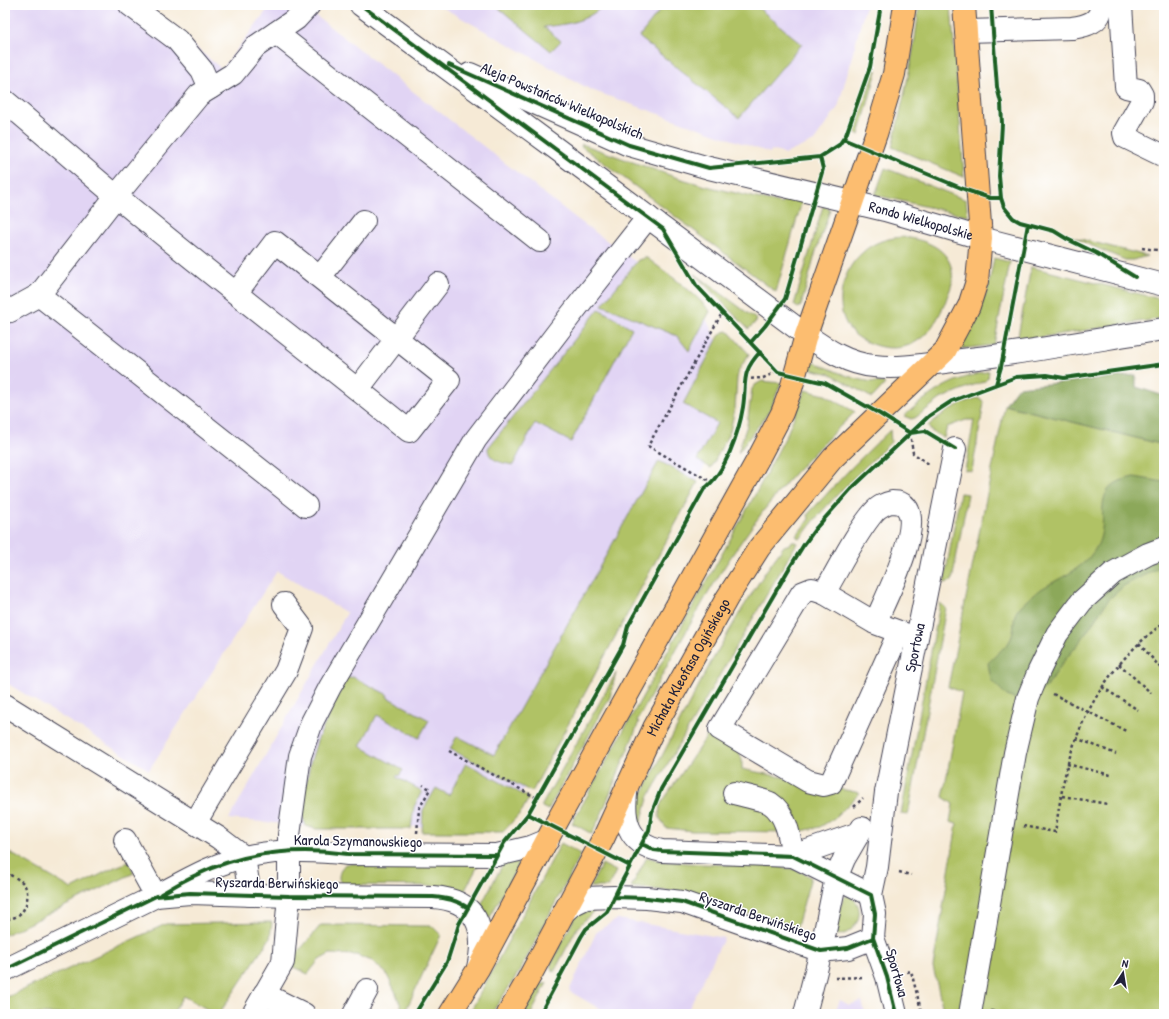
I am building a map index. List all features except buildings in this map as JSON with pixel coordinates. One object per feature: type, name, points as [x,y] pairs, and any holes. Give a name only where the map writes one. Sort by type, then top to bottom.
[{"type":"main road","points":[[852,201],[876,134],[894,74],[905,5]]},
{"type":"main road","points":[[964,5],[981,238]]},
{"type":"main road","name":"Rondo Wielkopolskie","points":[[806,335],[852,201]]},
{"type":"main road","name":"Rondo Wielkopolskie","points":[[931,363],[945,351],[970,306],[976,281],[981,238]]},
{"type":"main road","points":[[450,1014],[478,968],[758,459],[782,413],[798,369],[806,335]]},
{"type":"main road","name":"Michała Kleofasa Ogińskiego","points":[[508,1014],[530,976],[604,837],[662,715],[727,598],[759,548],[833,458],[931,363]]},
{"type":"street","points":[[130,5],[177,40],[202,70],[210,88]]},
{"type":"street","points":[[5,307],[10,311],[39,295],[116,196],[200,94],[233,74],[255,47],[296,19],[309,5]]},
{"type":"street","name":"Aleja Powstańców Wielkopolskich","points":[[361,5],[806,335]]},
{"type":"street","points":[[966,31],[1084,27],[1098,18],[1101,5]]},
{"type":"street","points":[[1121,5],[1126,87],[1138,90],[1142,95],[1142,100],[1124,133],[1125,137],[1164,156]]},
{"type":"street","points":[[1124,35],[1137,5]]},
{"type":"street","points":[[276,33],[540,241]]},
{"type":"street","name":"Aleja Powstańców Wielkopolskich","points":[[431,56],[629,145],[710,168],[852,201]]},
{"type":"street","points":[[5,101],[116,196],[236,293],[358,389],[409,431],[450,380],[275,242],[236,293]]},
{"type":"street","name":"Rondo Wielkopolskie","points":[[852,201],[920,219],[981,238]]},
{"type":"street","points":[[289,850],[289,835],[300,756],[312,722],[330,686],[476,439],[648,217]]},
{"type":"street","points":[[320,277],[364,221]]},
{"type":"street","points":[[981,238],[1163,278]]},
{"type":"street","points":[[358,389],[438,284]]},
{"type":"street","points":[[39,295],[306,506]]},
{"type":"street","points":[[806,335],[833,353],[848,360],[866,365],[902,366],[988,357],[1164,329]]},
{"type":"street","name":"Sportowa","points":[[872,895],[908,635],[955,449]]},
{"type":"street","points":[[824,593],[874,511],[887,503],[895,502],[904,504],[910,512],[911,520],[906,549],[875,623]]},
{"type":"street","points":[[970,1014],[1015,753],[1028,698],[1038,671],[1057,634],[1082,601],[1113,573],[1148,554],[1164,548]]},
{"type":"street","points":[[812,589],[824,593],[875,623],[908,635],[831,783],[824,785],[808,781],[720,729],[802,593],[812,589]]},
{"type":"street","points":[[195,823],[286,671],[302,628],[284,604]]},
{"type":"street","points":[[5,705],[219,838],[244,857],[250,895]]},
{"type":"street","points":[[627,786],[624,809],[628,827],[636,840],[654,850],[662,852],[793,856],[859,833]]},
{"type":"street","points":[[805,1014],[836,878],[844,859],[859,833],[886,792]]},
{"type":"street","points":[[734,793],[770,803],[783,816],[793,856]]},
{"type":"street","points":[[125,840],[156,896]]},
{"type":"street","name":"Karola Szymanowskiego","points":[[156,896],[196,874],[244,857],[289,850],[325,851],[348,854],[497,855],[531,847],[548,840]]},
{"type":"street","name":"Karola Szymanowskiego","points":[[253,1014],[283,962],[289,896],[289,850]]},
{"type":"street","points":[[793,856],[872,895],[875,914],[874,938]]},
{"type":"street","name":"Ryszarda Berwińskiego","points":[[5,970],[156,896],[190,893],[447,898],[468,908],[480,929],[482,937],[482,951],[478,968]]},
{"type":"street","name":"Ryszarda Berwińskiego","points":[[564,912],[586,898],[614,897],[662,899],[682,902],[820,951],[848,948],[874,938]]},
{"type":"street","name":"Sportowa","points":[[874,938],[887,977],[896,1014]]},
{"type":"street","points":[[354,1014],[367,990]]},
{"type":"street","points":[[264,994],[304,1014]]},
{"type":"path","points":[[1142,248],[1164,251]]},
{"type":"path","points":[[708,486],[713,483],[648,446],[722,313]]},
{"type":"path","points":[[745,379],[763,378],[778,372]]},
{"type":"path","points":[[918,432],[910,433],[913,453],[928,464],[935,466]]},
{"type":"path","points":[[1003,823],[1055,832],[1067,764],[1087,713],[1102,687],[1119,664],[1139,643],[1164,624]]},
{"type":"path","points":[[1139,643],[1164,672]]},
{"type":"path","points":[[1119,664],[1151,693]]},
{"type":"path","points":[[1102,687],[1138,710]]},
{"type":"path","points":[[1049,692],[1087,713],[1126,731]]},
{"type":"path","points":[[1076,738],[1116,754]]},
{"type":"path","points":[[449,751],[536,798]]},
{"type":"path","points":[[1067,764],[1111,775]]},
{"type":"path","points":[[416,836],[419,809],[430,789],[423,785]]},
{"type":"path","points":[[1062,796],[1107,804]]},
{"type":"path","points":[[5,872],[22,882],[26,890],[27,897],[24,909],[18,916],[5,920]]},
{"type":"path","points":[[901,873],[911,875]]},
{"type":"path","points":[[814,978],[887,977],[911,970],[922,1014]]},
{"type":"shaded area","points":[[5,5],[143,5],[222,69],[271,5],[302,5],[577,219],[702,310],[722,352],[723,433],[526,788],[468,827],[306,826],[229,819],[347,613],[277,571],[149,770],[5,682]]},
{"type":"shaded area","points":[[438,5],[866,5],[838,107],[814,141],[785,154],[771,150],[770,153],[591,90]]},
{"type":"shaded area","points":[[618,919],[724,938],[686,1014],[609,1014],[569,991],[597,931]]},
{"type":"shaded area","points":[[840,1000],[849,1005],[862,1001],[865,1014],[834,1014]]},
{"type":"green space","points":[[495,5],[604,5],[583,19],[544,27],[561,41],[551,51]]},
{"type":"green space","points":[[664,5],[755,5],[802,44],[739,118],[639,37]]},
{"type":"green space","points":[[919,5],[951,5],[964,177],[892,147],[912,59]]},
{"type":"green space","points":[[875,69],[877,71],[859,135],[854,133]]},
{"type":"green space","points":[[582,144],[675,177],[706,186],[782,204],[783,200],[789,198],[802,201],[776,292],[581,146]]},
{"type":"green space","points":[[885,168],[966,200],[968,216],[875,195]]},
{"type":"green space","points":[[823,206],[830,210],[816,251],[801,306],[798,308],[794,305]]},
{"type":"green space","points":[[1069,236],[1147,256],[1133,260],[1125,260]]},
{"type":"green space","points":[[903,237],[931,244],[939,249],[950,263],[952,283],[945,303],[935,323],[922,338],[904,347],[882,347],[866,342],[852,332],[846,323],[842,313],[841,302],[844,280],[855,261],[866,249],[881,241]]},
{"type":"green space","points":[[647,258],[680,283],[696,296],[710,311],[689,351],[677,336],[602,305],[638,260]]},
{"type":"green space","points":[[994,258],[1010,262],[994,345],[959,349],[988,288]]},
{"type":"green space","points":[[1031,267],[1164,300],[1164,318],[1017,341]]},
{"type":"green space","points":[[695,274],[757,320],[748,329]]},
{"type":"green space","points":[[599,309],[632,328],[571,442],[535,423],[513,465],[493,459],[490,456],[488,448]]},
{"type":"green space","points":[[728,331],[749,354],[739,370],[737,378],[735,409],[730,431],[711,468],[697,460],[717,423],[683,404],[719,336],[723,332]]},
{"type":"green space","points":[[814,362],[855,378],[885,384],[872,398],[831,374],[809,369],[811,363]]},
{"type":"green space","points":[[989,371],[988,378],[984,382],[942,398],[915,418],[911,419],[904,416],[927,397],[946,385]]},
{"type":"green space","points":[[1136,375],[1136,387],[1164,396],[1160,413],[1164,415],[1164,445],[1005,405],[1018,387]]},
{"type":"green space","points":[[762,381],[781,383],[770,410],[738,453],[747,425],[752,389],[755,385]]},
{"type":"green space","points":[[805,390],[825,395],[855,412],[814,452],[776,495],[737,548],[706,596],[637,721],[639,722],[592,834],[572,823],[756,493],[787,434]]},
{"type":"green space","points":[[976,398],[981,399],[984,403],[972,471],[965,470],[974,420],[966,420],[947,427],[944,438],[931,431],[928,426],[950,409]]},
{"type":"green space","points":[[1005,405],[1164,445],[1164,1014],[944,1014],[933,967],[957,824],[950,822],[953,804],[943,797],[962,692],[948,687]]},
{"type":"green space","points":[[890,430],[891,442],[832,501],[800,539],[796,536],[809,519],[808,514],[852,467]]},
{"type":"green space","points":[[659,461],[698,482],[532,792],[450,749],[457,736],[494,755]]},
{"type":"green space","points":[[1134,477],[1164,482],[1164,565],[1125,585],[1109,599],[1080,642],[1064,661],[1048,685],[1028,703],[1007,696],[991,680],[988,663],[1011,639],[1015,615],[1023,604],[1035,594],[1044,587],[1073,571],[1090,556],[1097,546],[1101,535],[1105,495],[1110,488],[1119,481]]},
{"type":"green space","points":[[960,493],[968,494],[952,581],[944,583]]},
{"type":"green space","points":[[792,541],[797,543],[649,796],[640,825],[636,813],[639,800],[710,664],[766,571],[784,546],[790,544]]},
{"type":"green space","points":[[940,603],[946,608],[908,815],[901,814]]},
{"type":"green space","points":[[616,673],[610,697],[548,810],[542,807],[542,805]]},
{"type":"green space","points":[[353,677],[388,695],[387,697],[429,720],[419,738],[377,715],[360,746],[403,770],[399,776],[397,775],[396,777],[422,791],[414,807],[411,829],[316,829],[306,826],[301,813],[311,760],[317,741],[346,678]]},
{"type":"green space","points":[[711,730],[739,751],[742,760],[742,769],[860,793],[836,817],[820,827],[797,832],[692,831],[666,828],[659,817],[660,805]]},
{"type":"green space","points":[[466,763],[529,798],[522,811],[503,832],[422,832],[423,810],[436,788],[449,795]]},
{"type":"green space","points":[[561,843],[581,854],[519,972],[491,1014],[469,1014]]},
{"type":"green space","points":[[5,850],[72,889],[115,867],[129,862],[134,873],[5,935]]},
{"type":"green space","points":[[647,857],[661,861],[702,864],[775,866],[797,870],[811,877],[796,930],[689,893],[631,887]]},
{"type":"green space","points":[[480,862],[464,892],[443,886],[348,885],[339,880],[341,870],[345,864]]},
{"type":"green space","points":[[504,862],[519,863],[489,919],[481,905]]},
{"type":"green space","points":[[602,864],[616,871],[608,887],[590,887]]},
{"type":"green space","points":[[847,895],[854,899],[858,905],[858,918],[851,930],[844,934],[836,935],[835,932],[840,907]]},
{"type":"green space","points":[[597,908],[577,928],[554,972],[550,966],[574,919],[584,910]]},
{"type":"green space","points":[[272,922],[270,938],[219,1014],[216,1014],[183,996],[172,1014],[80,1014],[74,1011],[68,1014],[5,1014],[5,998],[166,924]]},
{"type":"green space","points":[[321,925],[432,926],[441,935],[404,1014],[386,973],[372,961],[356,955],[330,954],[319,960],[308,974],[289,965],[292,959]]},
{"type":"green space","points":[[547,983],[531,1014],[524,1014],[539,985]]},
{"type":"cycle path","points":[[361,5],[663,229],[696,285],[778,372],[825,383],[910,433],[925,431],[955,449]]},
{"type":"cycle path","points":[[449,65],[629,145],[709,168],[820,157],[839,145],[846,135],[870,67],[881,5]]},
{"type":"cycle path","points":[[991,5],[997,87],[1001,103],[1002,124],[999,176],[1001,198]]},
{"type":"cycle path","points":[[843,139],[966,190],[990,198],[1001,198],[1004,207],[1013,218],[1020,222],[1054,231],[1096,253],[1135,277]]},
{"type":"cycle path","points":[[751,342],[785,299],[823,169],[820,157]]},
{"type":"cycle path","points":[[996,384],[1001,367],[1028,224]]},
{"type":"cycle path","points":[[415,1014],[447,962],[459,924],[504,843],[528,814],[623,645],[628,626],[704,489],[712,482],[725,463],[741,417],[747,372],[749,366],[760,352]]},
{"type":"cycle path","points":[[540,1014],[586,929],[607,912],[649,830],[652,812],[661,789],[790,567],[816,528],[851,489],[929,416],[952,401],[1016,377],[1047,375],[1064,378],[1164,364]]},
{"type":"cycle path","points":[[528,814],[630,866]]},
{"type":"cycle path","points":[[614,897],[647,898],[682,902],[821,951],[848,948],[873,938],[875,914],[871,895],[793,856],[662,851],[654,850],[642,844]]},
{"type":"cycle path","points":[[161,894],[187,879],[214,867],[251,856],[270,853],[309,851],[348,854],[497,855]]},
{"type":"cycle path","points":[[5,970],[156,896],[190,893],[289,896],[433,897],[451,900],[468,908]]},
{"type":"cycle path","points":[[873,938],[887,977],[896,1014]]}]
